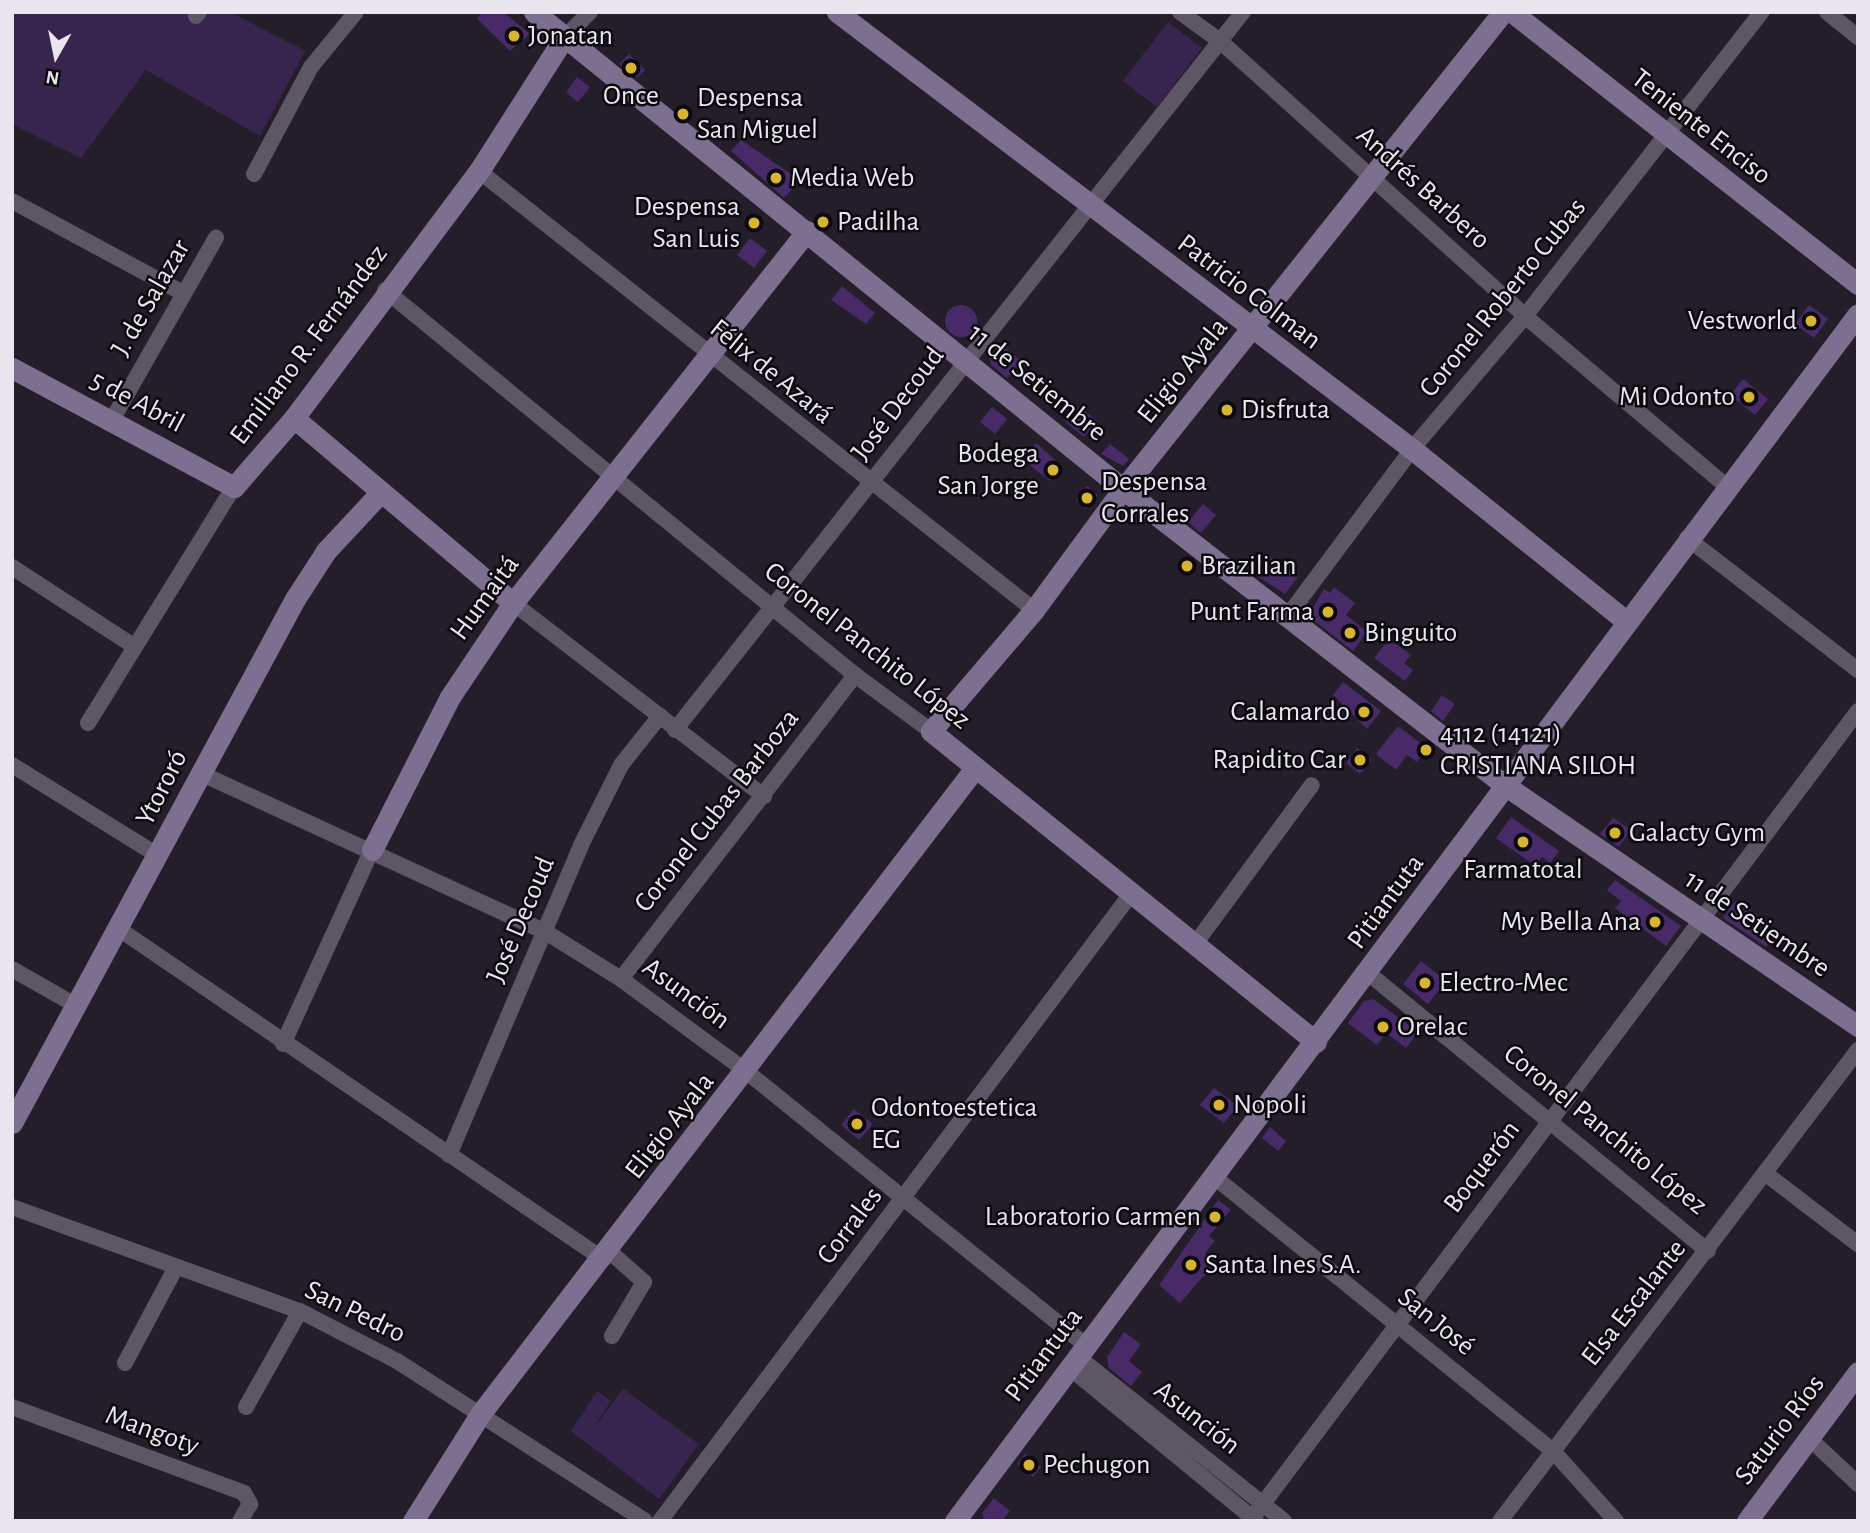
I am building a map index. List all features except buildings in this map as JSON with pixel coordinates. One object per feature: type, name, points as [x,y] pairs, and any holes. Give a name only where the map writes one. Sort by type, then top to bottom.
[{"type":"street","points":[[254,174],[318,56],[356,12]]},
{"type":"street","name":"11 de Setiembre","points":[[534,12],[563,39],[807,231],[1123,489],[1506,786],[1858,1026]]},
{"type":"street","name":"Emiliano R. Fernández","points":[[88,723],[132,645],[234,487],[294,418],[385,290],[479,171],[563,39],[590,12]]},
{"type":"street","name":"Patricio Colman","points":[[837,12],[1252,331],[1412,449],[1625,620]]},
{"type":"street","name":"Andrés Barbero","points":[[1180,12],[1220,41],[1525,316],[1726,486]]},
{"type":"street","name":"José Decoud","points":[[676,730],[870,485],[963,360],[1091,205],[1243,12]]},
{"type":"street","name":"Eligio Ayala","points":[[931,731],[1034,610],[1123,489],[1252,331],[1503,12]]},
{"type":"street","name":"Teniente Enciso","points":[[1512,12],[1667,137],[1858,284]]},
{"type":"street","name":"Coronel Roberto Cubas","points":[[1287,617],[1412,449],[1525,316],[1762,12]]},
{"type":"street","points":[[1827,12],[1858,37]]},
{"type":"street","name":"Félix de Azará","points":[[479,171],[870,485],[1034,610]]},
{"type":"street","points":[[12,201],[183,293]]},
{"type":"street","name":"Humaitá","points":[[283,1044],[372,850],[450,697],[513,603],[710,358],[807,231]]},
{"type":"street","name":"J. de Salazar","points":[[112,420],[216,238]]},
{"type":"street","name":"Coronel Panchito López","points":[[385,290],[612,479],[855,675],[931,731],[1316,1042]]},
{"type":"street","name":"Pitiantuta","points":[[956,1520],[1212,1175],[1368,974],[1625,620],[1858,314]]},
{"type":"street","name":"5 de Abril","points":[[12,368],[234,487]]},
{"type":"street","points":[[294,418],[513,603],[764,796]]},
{"type":"street","name":"Ytororó","points":[[12,1123],[159,856],[200,773],[301,589],[326,551],[381,492]]},
{"type":"street","points":[[1687,538],[1858,670]]},
{"type":"street","points":[[12,567],[132,645]]},
{"type":"street","name":"Coronel Cubas Barboza","points":[[621,979],[855,675]]},
{"type":"street","name":"Boquerón","points":[[1253,1520],[1858,711]]},
{"type":"street","name":"José Decoud","points":[[449,1155],[544,931],[621,765],[660,716]]},
{"type":"street","points":[[12,765],[159,856]]},
{"type":"street","name":"Eligio Ayala","points":[[413,1521],[481,1413],[747,1072],[975,768]]},
{"type":"street","name":"Asunción","points":[[200,773],[544,931],[621,979],[747,1072],[901,1201],[1078,1357],[1253,1520]]},
{"type":"street","points":[[1195,944],[1312,785]]},
{"type":"street","name":"Corrales","points":[[660,1521],[1131,894]]},
{"type":"street","points":[[119,929],[283,1044],[449,1155],[606,1255],[643,1282],[612,1336]]},
{"type":"street","points":[[12,970],[75,1005]]},
{"type":"street","name":"Coronel Panchito López","points":[[1368,974],[1708,1251]]},
{"type":"street","name":"Elsa Escalante","points":[[1500,1521],[1552,1450],[1708,1251],[1858,1050]]},
{"type":"street","points":[[1766,1174],[1858,1244]]},
{"type":"street","name":"San José","points":[[1212,1175],[1552,1450],[1616,1521]]},
{"type":"street","name":"San Pedro","points":[[12,1207],[175,1269],[300,1311],[481,1413],[645,1521]]},
{"type":"street","points":[[125,1363],[175,1269]]},
{"type":"street","points":[[246,1407],[300,1311]]},
{"type":"street","name":"Asunción","points":[[1078,1357],[1284,1521]]},
{"type":"street","name":"Saturio Ríos","points":[[1747,1521],[1858,1373]]},
{"type":"street","name":"Mangoty","points":[[12,1407],[244,1493],[250,1504],[240,1521]]},
{"type":"street","points":[[1809,1438],[1858,1484]]},
{"type":"shaded area","points":[[12,12],[230,12],[305,51],[260,136],[146,70],[81,158],[12,124]]},
{"type":"shaded area","points":[[1168,22],[1202,48],[1157,107],[1123,81]]},
{"type":"shaded area","points":[[623,1389],[699,1444],[659,1499],[571,1431],[597,1391],[611,1401],[592,1430]]},
{"type":"place","name":"Jonatan","points":[[514,36]]},
{"type":"place","name":"Once","points":[[631,68]]},
{"type":"place","name":"Despensa San Miguel","points":[[683,114]]},
{"type":"place","name":"Media Web","points":[[776,178]]},
{"type":"place","name":"Padilha","points":[[823,222]]},
{"type":"place","name":"Despensa San Luis","points":[[754,223]]},
{"type":"place","name":"Vestworld","points":[[1811,321]]},
{"type":"place","name":"Mi Odonto","points":[[1749,397]]},
{"type":"place","name":"Disfruta","points":[[1227,410]]},
{"type":"place","name":"Bodega San Jorge","points":[[1053,470]]},
{"type":"place","name":"Despensa Corrales","points":[[1087,498]]},
{"type":"place","name":"Brazilian","points":[[1187,566]]},
{"type":"place","name":"Punt Farma","points":[[1328,612]]},
{"type":"place","name":"Binguito","points":[[1350,633]]},
{"type":"place","name":"Calamardo","points":[[1364,712]]},
{"type":"place","name":"4112 (14121) CRISTIANA SILOH","points":[[1426,750]]},
{"type":"place","name":"Rapidito Car","points":[[1360,760]]},
{"type":"place","name":"Galacty Gym","points":[[1615,833]]},
{"type":"place","name":"Farmatotal","points":[[1523,842]]},
{"type":"place","name":"My Bella Ana","points":[[1655,922]]},
{"type":"place","name":"Electro-Mec","points":[[1425,983]]},
{"type":"place","name":"Orelac","points":[[1383,1027]]},
{"type":"place","name":"Nopoli","points":[[1219,1105]]},
{"type":"place","name":"Odontoestetica EG","points":[[857,1124]]},
{"type":"place","name":"Laboratorio Carmen","points":[[1215,1217]]},
{"type":"place","name":"Santa Ines S.A.","points":[[1191,1265]]},
{"type":"place","name":"Pechugon","points":[[1029,1465]]}]
